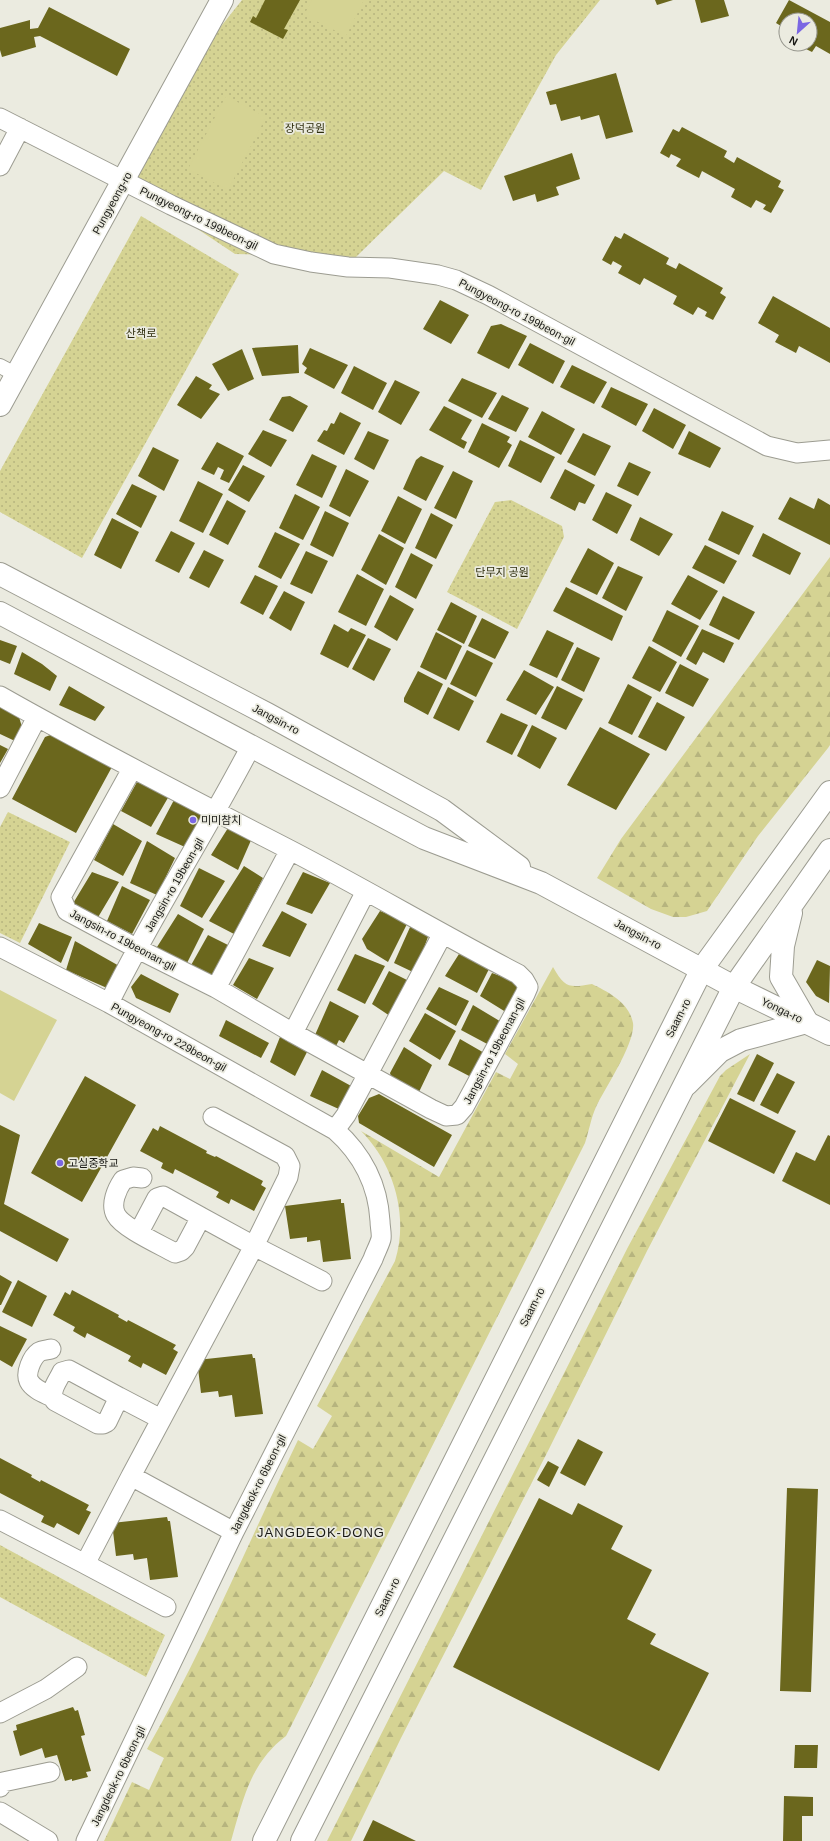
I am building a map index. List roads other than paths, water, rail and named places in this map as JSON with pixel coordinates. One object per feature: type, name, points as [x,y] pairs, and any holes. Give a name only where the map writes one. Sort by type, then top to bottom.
[{"type":"main road","name":"Pungyeong-ro","points":[[0,405],[8,370],[124,180],[222,0]]},
{"type":"main road","name":"Jangsin-ro","points":[[0,574],[267,714],[442,810],[541,883]]},
{"type":"main road","name":"Jangsin-ro","points":[[0,613],[424,838],[541,883],[734,987]]},
{"type":"main road","name":"Saam-ro","points":[[264,1841],[702,969],[830,792]]},
{"type":"main road","points":[[302,1841],[680,1090],[734,987],[830,850]]},
{"type":"main road","points":[[680,1090],[720,1051],[741,1040],[807,1022],[781,977],[783,946],[793,902]]},
{"type":"main road","name":"Yonga-ro","points":[[734,987],[830,1034]]},
{"type":"street","name":"Pungyeong-ro 199beon-gil","points":[[0,118],[171,205],[274,254],[326,264],[416,271],[456,280],[488,295],[767,446],[797,453],[830,450]]},
{"type":"street","points":[[0,166],[20,128]]},
{"type":"street","name":"Jangsin-ro 19beonan-gil","points":[[0,696],[132,769],[290,850],[366,891],[442,935],[518,974],[528,987],[525,994],[464,1107],[457,1115],[446,1116],[293,1033],[216,988],[67,911],[61,897],[132,769]]},
{"type":"street","points":[[0,788],[37,717]]},
{"type":"street","name":"Jangsin-ro 19beon-gil","points":[[110,1003],[136,948],[216,813],[251,746]]},
{"type":"street","points":[[216,988],[290,850]]},
{"type":"street","points":[[293,1033],[366,891]]},
{"type":"street","points":[[335,1130],[368,1074],[442,935]]},
{"type":"street","name":"Pungyeong-ro 229beon-gil","points":[[0,947],[110,1003],[335,1130]]},
{"type":"street","points":[[85,1564],[254,1246],[288,1177],[290,1166],[285,1156],[213,1117]]},
{"type":"street","name":"Jangdeok-ro 6beon-gil","points":[[86,1841],[234,1532],[373,1259],[381,1239],[380,1212],[375,1188],[362,1160],[350,1143],[335,1130]]},
{"type":"street","points":[[142,1178],[133,1177],[123,1180],[118,1189],[114,1202],[115,1214],[124,1223],[175,1253],[181,1251],[185,1247],[201,1217]]},
{"type":"street","points":[[139,1232],[157,1198],[163,1196],[322,1281]]},
{"type":"street","points":[[51,1349],[40,1351],[36,1354],[30,1365],[28,1380],[35,1388],[52,1397],[54,1401],[98,1424],[107,1422],[119,1397]]},
{"type":"street","points":[[52,1397],[52,1392],[62,1372],[69,1370],[161,1419]]},
{"type":"street","points":[[131,1476],[234,1532]]},
{"type":"street","points":[[0,1520],[166,1607]]},
{"type":"street","points":[[0,1713],[46,1689],[77,1667]]},
{"type":"street","points":[[1,1782],[50,1772]]},
{"type":"street","points":[[0,1812],[48,1841]]},
{"type":"place","name":"미미참치","points":[[193,820]]},
{"type":"place","name":"고실중학교","points":[[60,1163]]},
{"type":"district","name":"JANGDEOK-DONG","points":[[321,1532]]},
{"type":"park label","name":"장덕공원","points":[[305,128]]},
{"type":"park label","name":"산책로","points":[[141,333]]},
{"type":"park label","name":"단무지 공원","points":[[502,572]]}]
